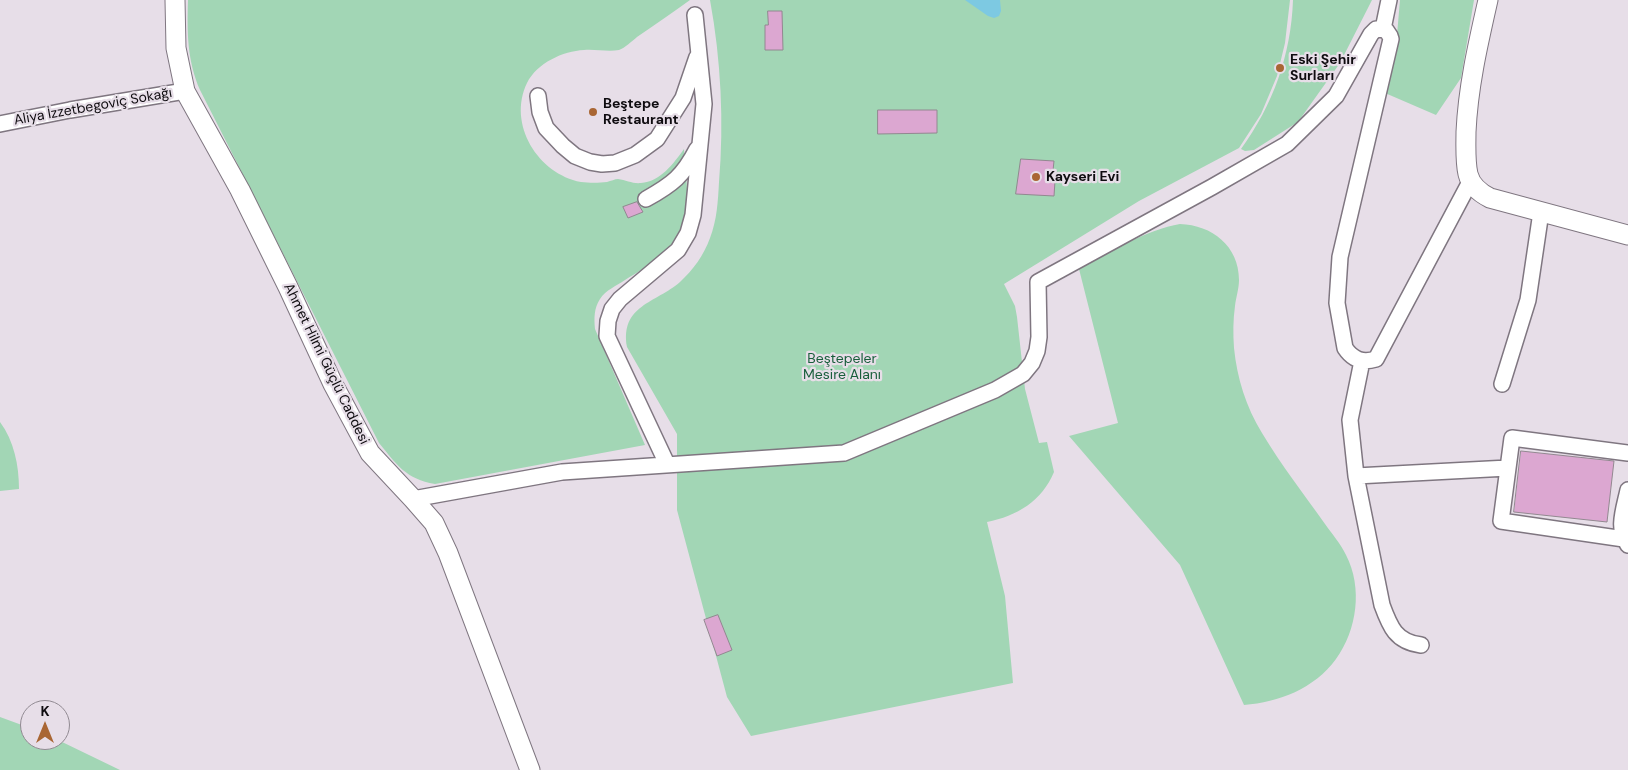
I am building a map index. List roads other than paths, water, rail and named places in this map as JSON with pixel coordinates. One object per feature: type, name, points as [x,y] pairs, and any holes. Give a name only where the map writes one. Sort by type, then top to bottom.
[{"type":"street","name":"Ahmet Hilmi Güçlü Caddesi","points":[[175,0],[176,48],[185,91],[240,190],[333,384],[370,453],[434,523],[448,553],[530,770]]},
{"type":"street","points":[[1383,29],[1389,0]]},
{"type":"street","points":[[1488,0],[1475,56],[1467,107],[1466,146],[1468,174],[1471,180],[1481,193],[1490,198],[1628,235]]},
{"type":"street","points":[[667,464],[607,336],[608,321],[612,309],[620,298],[678,250],[688,233],[693,215],[704,104],[695,15]]},
{"type":"street","points":[[414,499],[562,472],[844,452],[995,390],[1023,374],[1032,363],[1037,351],[1039,337],[1038,282],[1287,144],[1336,96],[1371,34],[1376,29],[1383,29],[1391,39],[1340,257],[1337,303],[1345,348],[1349,355],[1362,361],[1376,359],[1471,180]]},
{"type":"street","points":[[538,96],[540,112],[546,128],[563,146],[575,156],[590,162],[602,164],[615,163],[635,155],[657,139],[683,98],[699,51]]},
{"type":"street","name":"Aliya İzzetbegoviç Sokağı","points":[[0,124],[185,91]]},
{"type":"street","points":[[646,199],[669,186],[688,166],[700,143]]},
{"type":"street","points":[[1502,384],[1528,300],[1541,212]]},
{"type":"street","points":[[1362,361],[1350,420],[1356,476],[1382,606],[1387,620],[1396,634],[1411,644],[1421,645]]},
{"type":"street","points":[[1628,454],[1512,438],[1501,521],[1626,542],[1621,524],[1628,490]]},
{"type":"street","points":[[1356,476],[1508,468]]},
{"type":"water","points":[[965,0],[1000,0],[1001,11],[999,16],[994,18]]},
{"type":"place","name":"Eski Şehir Surları","points":[[1280,68]]},
{"type":"place","name":"Beştepe Restaurant","points":[[593,112]]},
{"type":"place","name":"Kayseri Evi","points":[[1036,177]]},
{"type":"park label","name":"Beştepeler Mesire Alanı","points":[[842,368]]}]
